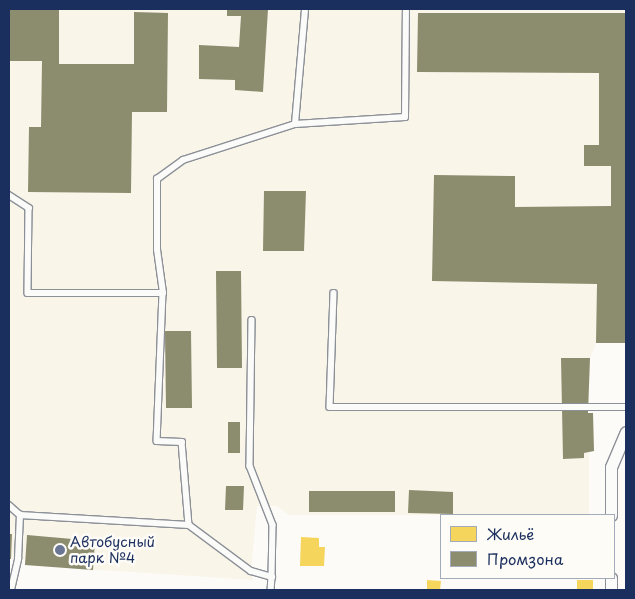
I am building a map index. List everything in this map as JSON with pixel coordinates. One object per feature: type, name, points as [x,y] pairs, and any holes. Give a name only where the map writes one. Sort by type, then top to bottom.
[{"type":"street","points":[[611,514],[611,467],[626,432]]},
{"type":"lane","points":[[295,124],[305,9]]},
{"type":"lane","points":[[189,525],[182,442],[157,441],[163,293],[157,250],[157,179],[183,160],[295,124],[405,117],[406,9]]},
{"type":"lane","points":[[9,194],[29,208],[28,293],[163,293]]},
{"type":"lane","points":[[334,294],[330,407],[626,407]]},
{"type":"lane","points":[[252,320],[250,466],[273,525],[271,590]]},
{"type":"lane","points":[[9,505],[20,515],[189,525],[251,571],[272,578]]},
{"type":"lane","points":[[11,590],[18,559],[20,515]]},
{"type":"shaded area","points":[[9,9],[626,9],[626,343],[596,343],[590,358],[588,413],[593,413],[594,451],[589,452],[589,514],[289,515],[277,506],[257,506],[251,571],[253,580],[25,565],[25,559],[9,559]]},
{"type":"building: Жильё","points":[[301,537],[319,538],[319,547],[325,547],[324,566],[300,566]]},
{"type":"building: Жильё","points":[[427,580],[441,581],[440,590],[427,590]]},
{"type":"building: Жильё","points":[[577,580],[593,580],[593,590],[577,590]]},
{"type":"building: Промзона","points":[[9,9],[59,9],[59,64],[134,64],[134,12],[168,13],[167,112],[132,112],[131,193],[28,192],[29,127],[41,127],[42,61],[9,61]]},
{"type":"building: Промзона","points":[[227,9],[268,9],[263,92],[235,90],[235,80],[199,79],[199,45],[239,47],[241,16],[227,16]]},
{"type":"building: Промзона","points":[[418,13],[626,13],[626,343],[596,343],[597,284],[432,281],[434,175],[515,176],[515,207],[611,206],[611,166],[584,166],[584,145],[599,145],[599,73],[417,72]]},
{"type":"building: Промзона","points":[[264,191],[306,191],[304,251],[263,251]]},
{"type":"building: Промзона","points":[[216,271],[241,271],[242,368],[217,368]]},
{"type":"building: Промзона","points":[[165,331],[191,331],[192,408],[166,408]]},
{"type":"building: Промзона","points":[[561,358],[590,358],[588,413],[593,413],[594,451],[584,453],[584,458],[563,459]]},
{"type":"building: Промзона","points":[[228,422],[240,422],[240,453],[228,453]]},
{"type":"building: Промзона","points":[[226,486],[244,486],[243,510],[225,510]]},
{"type":"building: Промзона","points":[[409,490],[453,492],[453,514],[408,513]]},
{"type":"building: Промзона","points":[[309,491],[395,491],[395,512],[309,512]]},
{"type":"building: Промзона","points":[[9,534],[12,534],[11,559],[9,559]]},
{"type":"building: Промзона","name":"Автобусный парк №4","points":[[27,535],[95,541],[93,570],[25,565]]},
{"type":"place","name":"Автобусный парк №4","points":[[60,550]]}]
